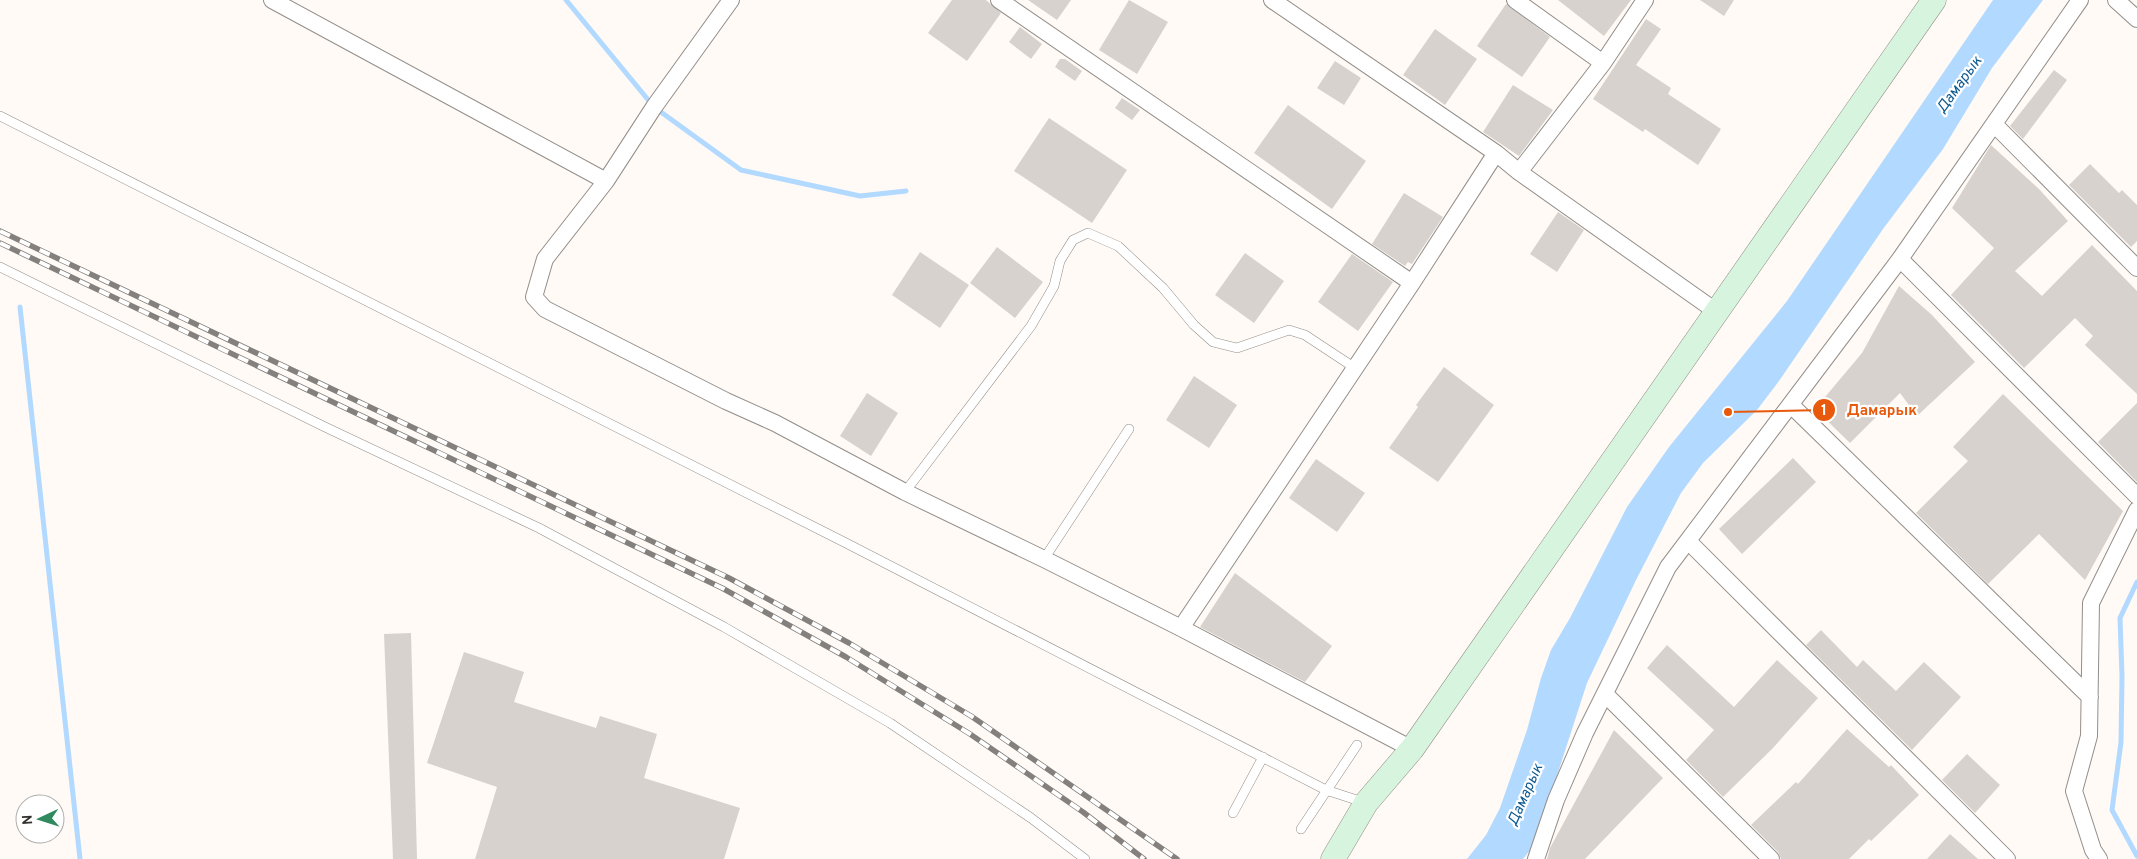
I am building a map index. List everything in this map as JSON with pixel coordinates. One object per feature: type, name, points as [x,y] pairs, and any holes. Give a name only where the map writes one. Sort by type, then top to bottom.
[{"type":"main road","points":[[1332,859],[1366,803],[1412,749],[1934,0]]},
{"type":"street","points":[[272,0],[606,181]]},
{"type":"street","points":[[731,0],[654,107],[606,181],[545,259],[534,297],[545,309],[726,401],[775,423],[905,492],[1181,628],[1412,749]]},
{"type":"street","points":[[999,0],[1412,283]]},
{"type":"street","points":[[1272,0],[1496,153],[1519,172],[1718,312]]},
{"type":"street","points":[[1515,0],[1603,63]]},
{"type":"street","points":[[1519,172],[1603,63],[1645,0]]},
{"type":"street","points":[[1536,859],[1556,800],[1605,694],[1668,567],[1900,259],[2080,0]]},
{"type":"street","points":[[2116,0],[2137,19]]},
{"type":"street","points":[[1994,124],[2137,268]]},
{"type":"street","points":[[1181,628],[1356,368],[1496,153]]},
{"type":"street","points":[[1900,259],[2137,496]]},
{"type":"street","points":[[1790,404],[2090,697]]},
{"type":"street","points":[[2099,859],[2093,850],[2074,791],[2089,736],[2091,603],[2137,510]]},
{"type":"street","points":[[1688,541],[2007,859]]},
{"type":"street","points":[[1605,694],[1771,859]]},
{"type":"lane","points":[[0,116],[871,557],[1326,790],[1366,803]]},
{"type":"lane","points":[[905,492],[1031,326],[1054,286],[1060,262],[1073,240],[1088,233],[1118,246],[1163,288],[1194,325],[1212,342],[1237,348],[1290,330],[1305,335],[1356,368]]},
{"type":"lane","points":[[0,268],[325,427],[539,528],[724,627],[890,723],[1032,818],[1085,859]]},
{"type":"lane","points":[[1044,559],[1129,429]]},
{"type":"lane","points":[[1301,829],[1357,745]]},
{"type":"lane","points":[[1233,813],[1263,757]]},
{"type":"water","points":[[1993,0],[2043,0],[1992,68],[1943,149],[1883,229],[1779,381],[1757,410],[1703,463],[1681,493],[1636,580],[1587,683],[1540,828],[1531,849],[1523,859],[1467,859],[1486,835],[1500,808],[1527,730],[1541,678],[1551,650],[1570,618],[1627,507],[1669,447],[1787,301]]},
{"type":"building","points":[[952,0],[986,0],[1001,13],[967,61],[928,33]]},
{"type":"building","points":[[1028,0],[1071,0],[1057,20]]},
{"type":"building","points":[[1129,0],[1168,22],[1137,74],[1099,50]]},
{"type":"building","points":[[1558,0],[1631,0],[1604,36]]},
{"type":"building","points":[[1700,0],[1734,0],[1724,16]]},
{"type":"building","points":[[1506,4],[1550,37],[1522,77],[1477,46]]},
{"type":"building","points":[[1646,19],[1661,29],[1636,65],[1671,88],[1668,94],[1721,129],[1698,165],[1645,129],[1643,132],[1593,99]]},
{"type":"building","points":[[1020,27],[1042,44],[1031,59],[1009,42]]},
{"type":"building","points":[[1435,29],[1477,59],[1445,105],[1403,75]]},
{"type":"building","points":[[1060,59],[1065,59],[1082,71],[1075,81],[1055,67]]},
{"type":"building","points":[[1335,61],[1361,78],[1344,105],[1317,88]]},
{"type":"building","points":[[2054,70],[2067,80],[2023,139],[2010,126]]},
{"type":"building","points":[[1513,85],[1553,110],[1519,156],[1483,132]]},
{"type":"building","points":[[1122,98],[1140,110],[1132,120],[1115,108]]},
{"type":"building","points":[[1288,105],[1366,161],[1332,209],[1254,153]]},
{"type":"building","points":[[1049,118],[1127,170],[1092,223],[1014,171]]},
{"type":"building","points":[[1991,145],[2039,189],[2068,221],[2015,271],[2042,296],[2092,245],[2137,291],[2137,394],[2085,345],[2093,336],[2075,318],[2024,368],[1951,295],[1994,248],[1952,208]]},
{"type":"building","points":[[2090,164],[2119,193],[2122,190],[2137,205],[2137,241],[2131,247],[2069,185]]},
{"type":"building","points":[[1404,193],[1443,217],[1412,264],[1408,262],[1405,266],[1372,244]]},
{"type":"building","points":[[1558,212],[1584,230],[1557,272],[1530,254]]},
{"type":"building","points":[[997,247],[1043,282],[1015,318],[970,283]]},
{"type":"building","points":[[920,252],[969,285],[940,328],[892,295]]},
{"type":"building","points":[[1245,253],[1284,281],[1254,323],[1215,295]]},
{"type":"building","points":[[1352,254],[1393,282],[1358,331],[1318,302]]},
{"type":"building","points":[[1899,286],[1932,315],[1975,362],[1917,416],[1900,393],[1850,443],[1815,409],[1862,353]]},
{"type":"building","points":[[1444,367],[1494,405],[1438,482],[1389,448],[1418,407],[1416,405]]},
{"type":"building","points":[[1194,376],[1237,405],[1209,448],[1166,420]]},
{"type":"building","points":[[867,393],[898,413],[871,456],[840,436]]},
{"type":"building","points":[[2003,394],[2123,511],[2085,580],[2039,534],[1988,584],[1916,513],[1968,461],[1953,447]]},
{"type":"building","points":[[2137,403],[2137,482],[2098,442]]},
{"type":"building","points":[[1793,458],[1816,482],[1742,554],[1719,529]]},
{"type":"building","points":[[1316,459],[1365,493],[1337,532],[1289,498]]},
{"type":"building","points":[[1235,573],[1332,646],[1305,682],[1200,627]]},
{"type":"building","points":[[1821,630],[1857,667],[1863,660],[1896,691],[1924,662],[1961,697],[1912,750],[1806,645]]},
{"type":"building","points":[[411,633],[417,859],[393,859],[384,634]]},
{"type":"building","points":[[1667,645],[1734,707],[1777,660],[1818,698],[1772,749],[1723,797],[1686,760],[1714,730],[1647,668]]},
{"type":"building","points":[[464,652],[524,672],[514,702],[596,728],[600,716],[657,734],[644,778],[740,808],[724,859],[475,859],[497,787],[427,763]]},
{"type":"building","points":[[1847,729],[1889,767],[1891,765],[1919,795],[1871,841],[1869,839],[1849,859],[1781,859],[1778,852],[1751,825],[1796,782],[1798,784]]},
{"type":"building","points":[[1614,730],[1663,778],[1585,859],[1547,859],[1550,848]]},
{"type":"building","points":[[1967,754],[2000,785],[1975,813],[1942,780]]},
{"type":"building","points":[[1950,834],[1978,859],[1927,859]]},
{"type":"waterway","points":[[566,0],[654,107],[741,170],[860,196],[906,191]]},
{"type":"waterway","points":[[20,307],[80,859]]},
{"type":"waterway","points":[[2137,582],[2120,618],[2122,676],[2121,742],[2112,810],[2137,856]]},
{"type":"railway","points":[[0,231],[729,578],[849,643],[971,716],[1177,859]]},
{"type":"railway","points":[[0,243],[722,588],[846,657],[970,734],[1083,812],[1144,859]]},
{"type":"place","name":"Дамарык","points":[[1728,412]]}]
